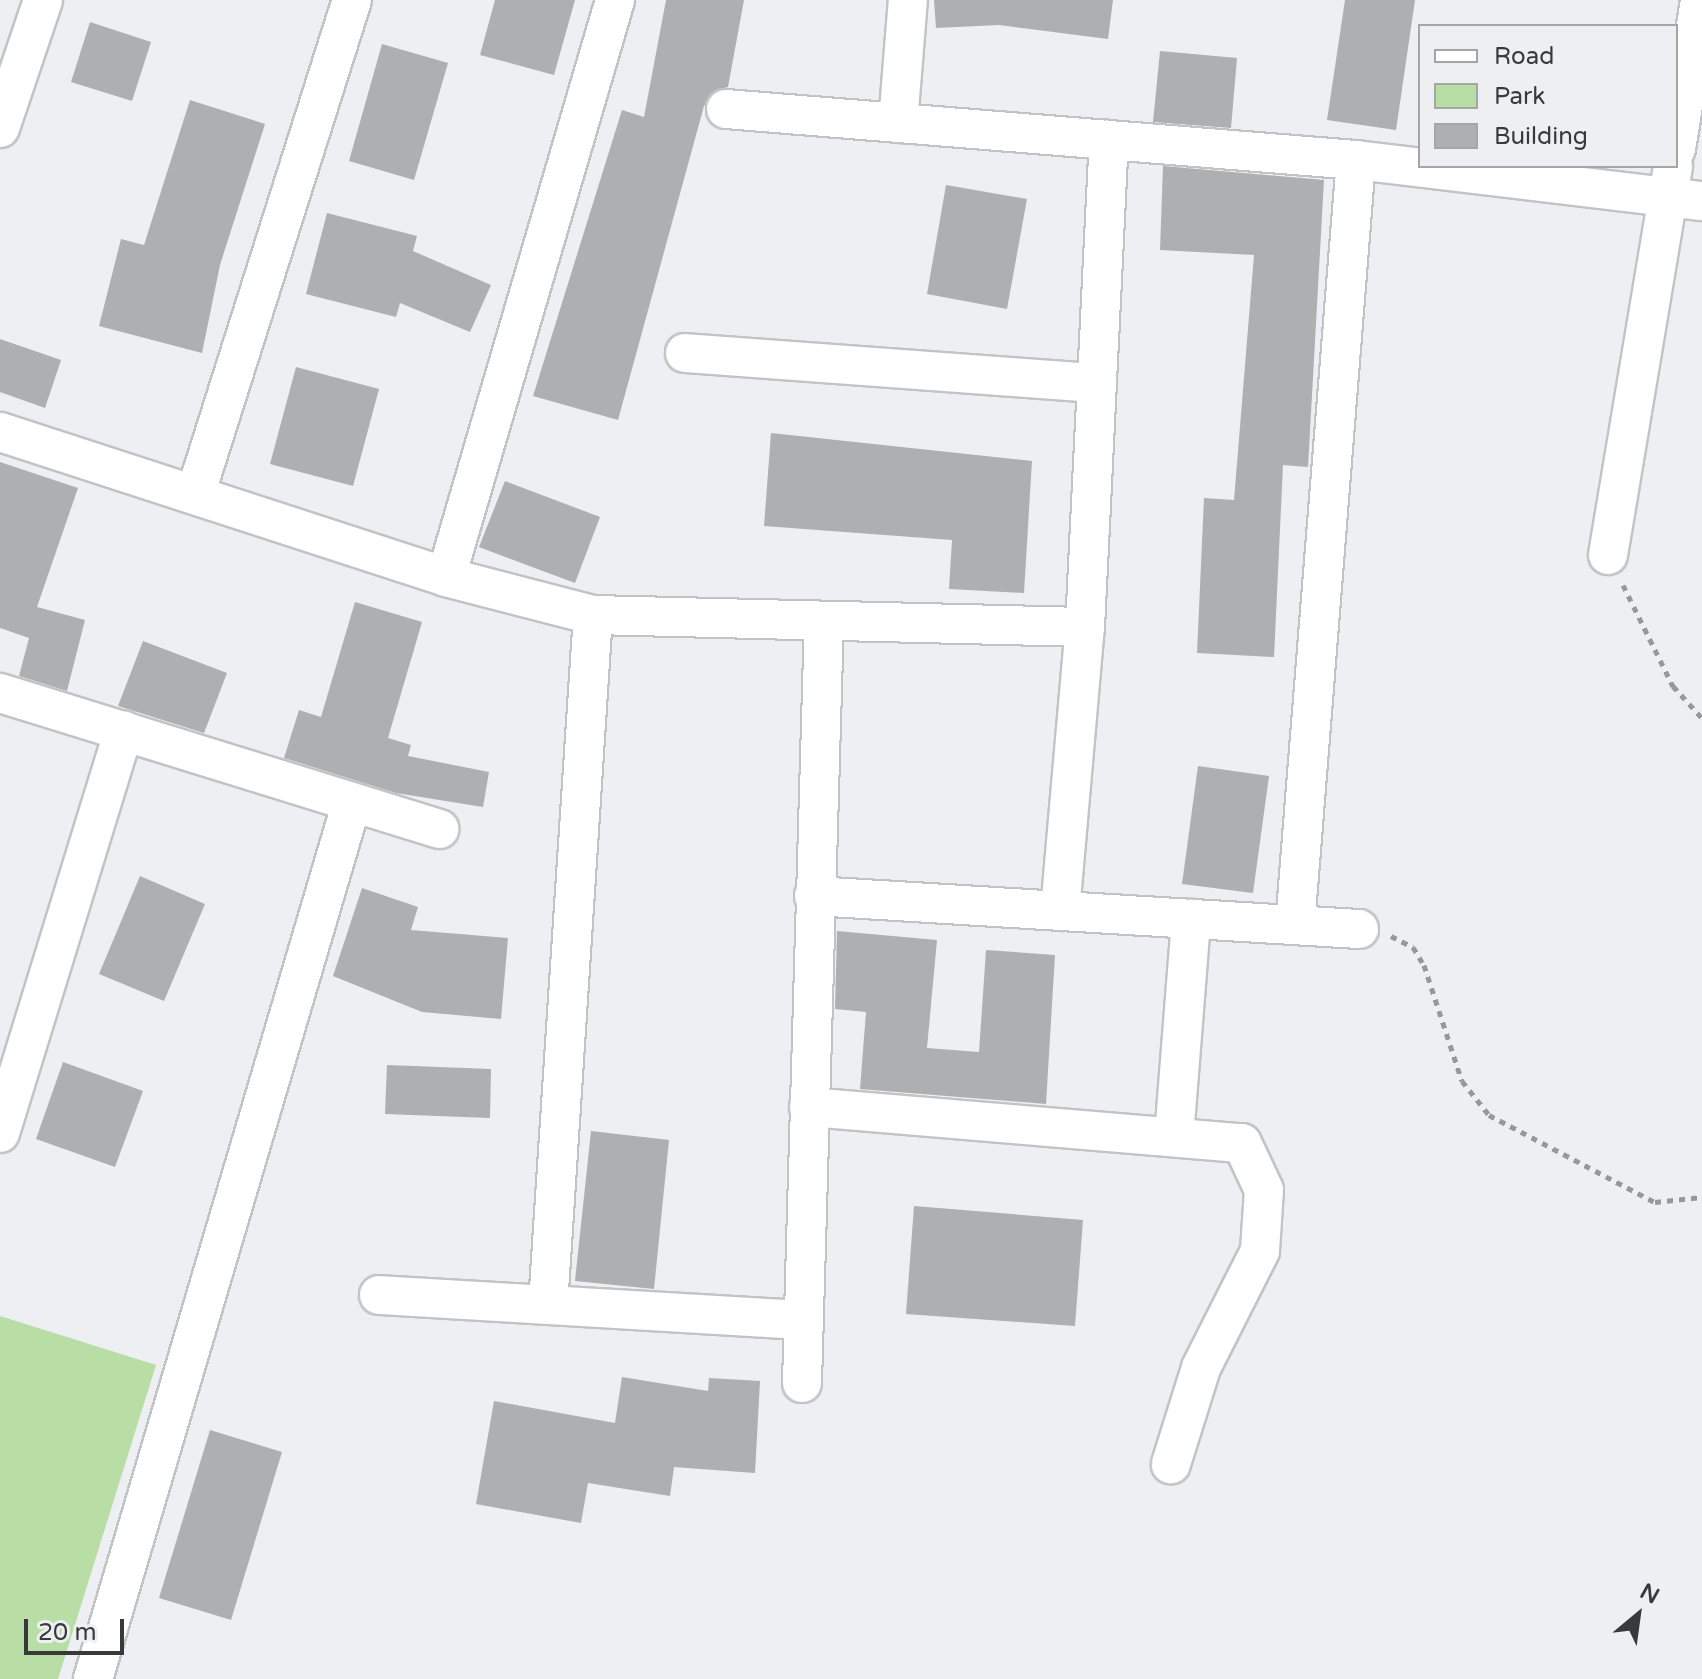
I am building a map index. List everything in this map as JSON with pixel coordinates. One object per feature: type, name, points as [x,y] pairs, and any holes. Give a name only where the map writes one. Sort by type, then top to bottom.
[{"type":"street","points":[[0,128],[43,0]]},
{"type":"street","points":[[196,492],[352,0]]},
{"type":"street","points":[[446,577],[615,0]]},
{"type":"street","points":[[898,123],[908,0]]},
{"type":"street","points":[[1678,137],[1700,0]]},
{"type":"street","points":[[726,109],[1418,165]]},
{"type":"street","points":[[1060,911],[1085,627],[1109,140]]},
{"type":"street","points":[[1295,925],[1356,160]]},
{"type":"street","points":[[1449,168],[1681,188],[1608,555]]},
{"type":"street","points":[[685,353],[1097,383]]},
{"type":"street","points":[[0,432],[196,492],[446,577],[593,615],[1085,627]]},
{"type":"street","points":[[548,1305],[593,615]]},
{"type":"street","points":[[802,1383],[824,621]]},
{"type":"street","points":[[0,693],[439,829]]},
{"type":"street","points":[[0,1133],[124,731]]},
{"type":"street","points":[[93,1679],[352,802]]},
{"type":"street","points":[[814,896],[1359,929]]},
{"type":"street","points":[[1174,1137],[1191,919]]},
{"type":"street","points":[[809,1107],[1242,1143],[1264,1190],[1260,1251],[1201,1368],[1171,1464]]},
{"type":"street","points":[[379,1295],[803,1320]]},
{"type":"path","points":[[1608,555],[1673,686],[1702,718]]},
{"type":"path","points":[[1359,929],[1413,947],[1462,1081],[1489,1115],[1655,1202],[1702,1197]]},
{"type":"green space","points":[[0,1316],[156,1365],[58,1679],[0,1679]]},
{"type":"building","points":[[495,0],[575,0],[554,75],[480,55]]},
{"type":"building","points":[[666,0],[744,0],[728,87],[716,90],[704,106],[618,420],[533,396],[622,110],[644,117]]},
{"type":"building","points":[[934,0],[1113,0],[1108,39],[999,25],[936,28]]},
{"type":"building","points":[[1345,0],[1415,0],[1396,130],[1327,120]]},
{"type":"building","points":[[90,22],[151,42],[132,101],[71,82]]},
{"type":"building","points":[[382,44],[448,63],[414,180],[349,161]]},
{"type":"building","points":[[1160,51],[1237,58],[1231,128],[1153,122]]},
{"type":"building","points":[[190,100],[265,124],[220,265],[202,353],[99,326],[121,239],[144,245]]},
{"type":"building","points":[[1163,166],[1324,180],[1308,467],[1283,465],[1274,657],[1197,653],[1204,498],[1234,500],[1254,255],[1160,250]]},
{"type":"building","points":[[946,185],[1027,199],[1007,309],[927,294]]},
{"type":"building","points":[[327,213],[417,236],[413,251],[491,285],[470,332],[400,303],[396,317],[306,294]]},
{"type":"building","points":[[0,339],[61,360],[45,408],[0,392]]},
{"type":"building","points":[[296,367],[379,389],[353,486],[270,464]]},
{"type":"building","points":[[771,433],[1032,461],[1024,593],[949,589],[952,540],[764,526]]},
{"type":"building","points":[[0,462],[78,488],[37,607],[85,620],[67,691],[19,676],[29,638],[0,628]]},
{"type":"building","points":[[505,481],[600,517],[575,583],[479,547]]},
{"type":"building","points":[[355,602],[422,622],[388,738],[411,745],[408,756],[489,772],[483,807],[396,793],[284,758],[299,710],[321,717]]},
{"type":"building","points":[[143,641],[227,673],[204,733],[118,706]]},
{"type":"building","points":[[1198,766],[1269,776],[1253,893],[1182,884]]},
{"type":"building","points":[[140,876],[205,904],[164,1001],[99,974]]},
{"type":"building","points":[[362,888],[418,907],[411,930],[508,938],[501,1019],[422,1012],[333,976]]},
{"type":"building","points":[[837,931],[937,940],[927,1048],[979,1052],[986,950],[1055,955],[1046,1104],[860,1089],[866,1012],[835,1009]]},
{"type":"building","points":[[63,1062],[143,1091],[115,1167],[36,1139]]},
{"type":"building","points":[[387,1065],[491,1069],[490,1118],[385,1114]]},
{"type":"building","points":[[591,1131],[669,1140],[654,1289],[575,1281]]},
{"type":"building","points":[[914,1206],[1083,1220],[1075,1326],[906,1314]]},
{"type":"building","points":[[622,1377],[708,1391],[709,1378],[760,1381],[755,1473],[674,1467],[670,1496],[588,1483],[581,1523],[476,1504],[494,1401],[615,1423]]},
{"type":"building","points":[[210,1430],[282,1452],[231,1620],[159,1598]]}]
